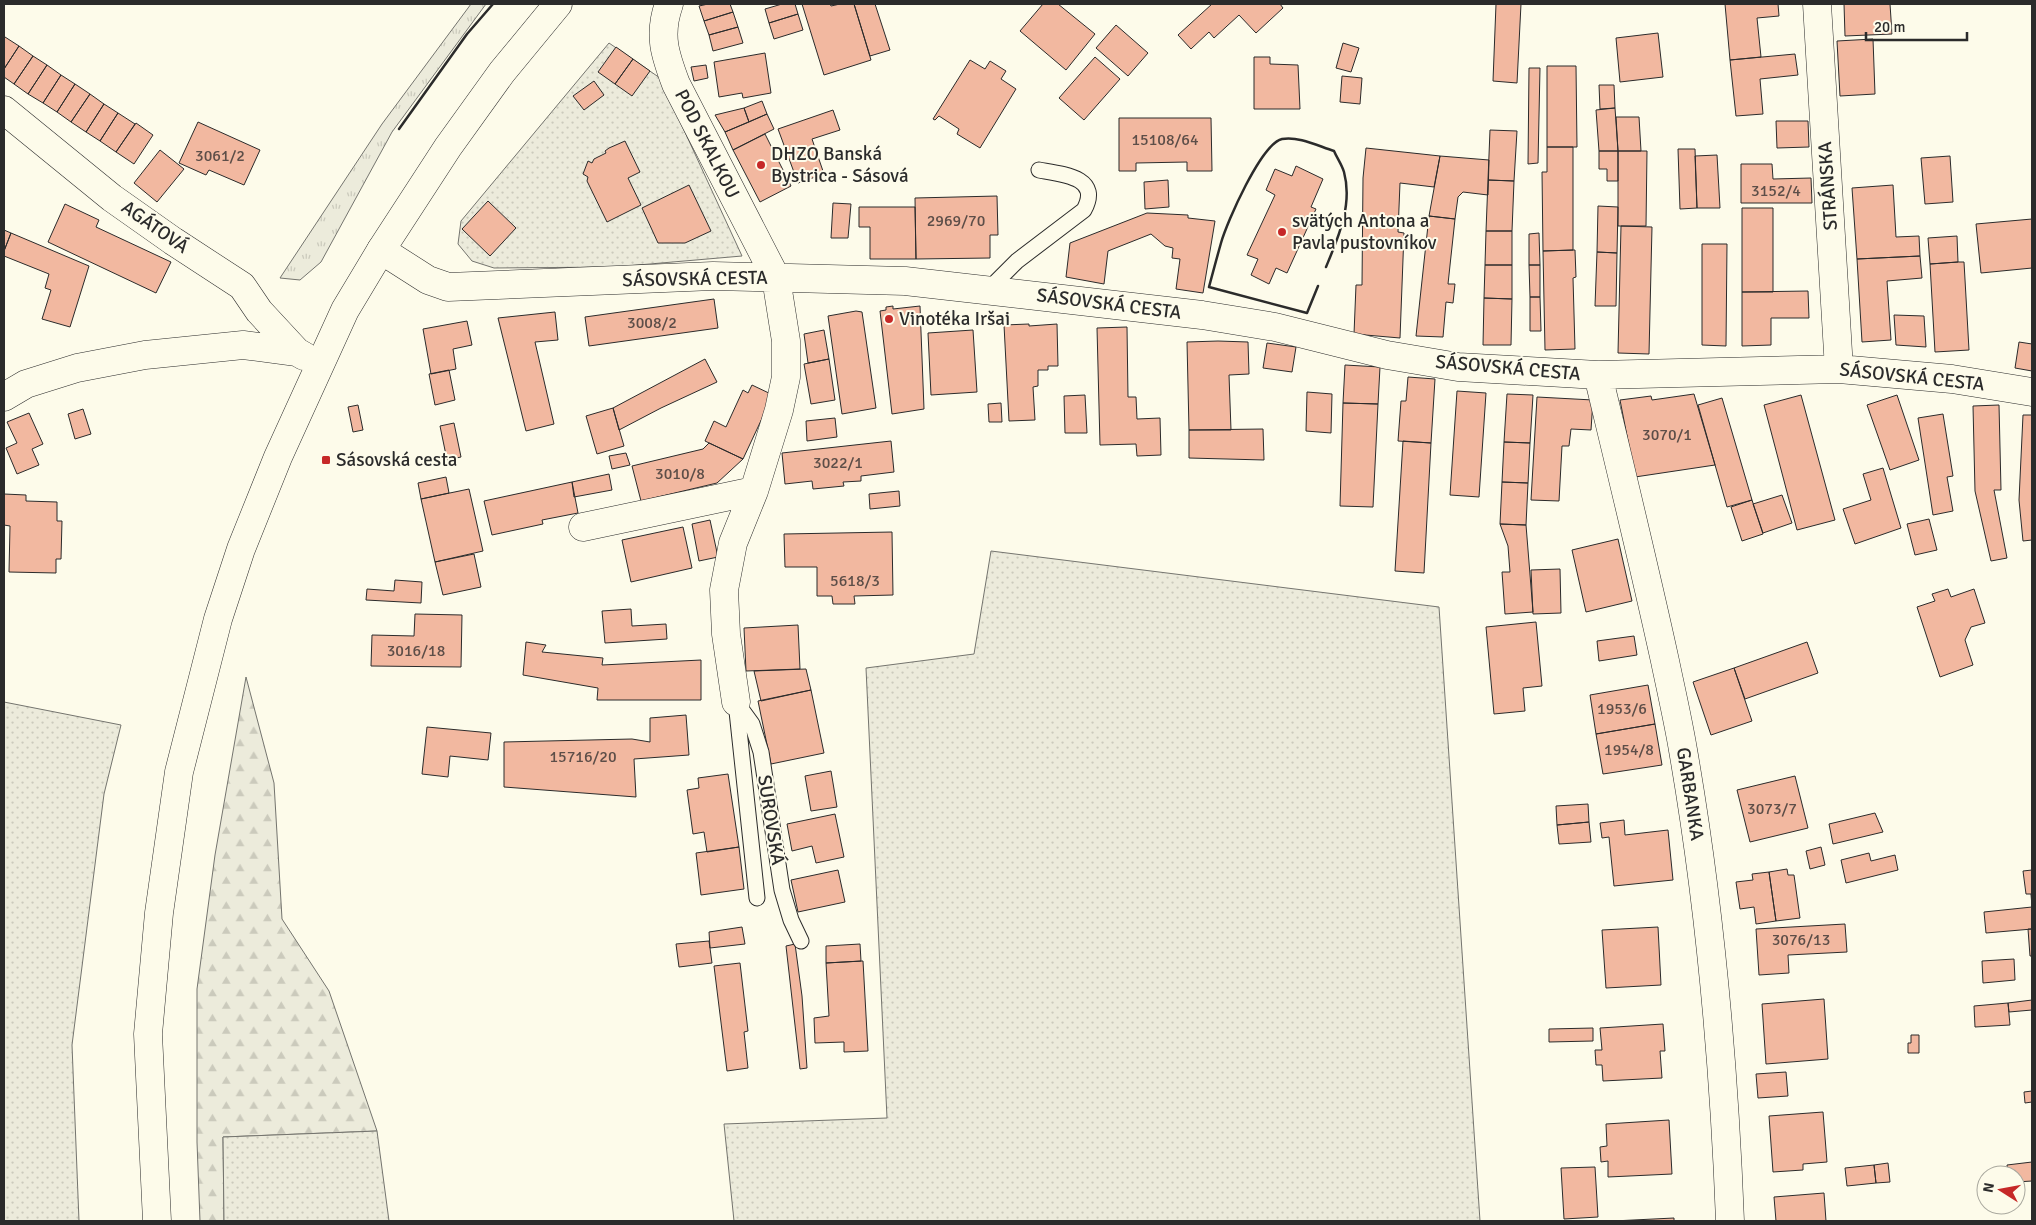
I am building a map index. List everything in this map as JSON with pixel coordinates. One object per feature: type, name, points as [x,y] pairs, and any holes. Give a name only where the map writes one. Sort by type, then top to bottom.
[{"type":"street","points":[[157,1221],[148,1034],[159,913],[179,772],[218,619],[241,549],[278,457],[308,358],[345,310],[381,250],[448,147],[502,72],[558,4]]},
{"type":"street","name":"POD SKALKOU","points":[[669,4],[664,19],[664,53],[676,84],[776,278]]},
{"type":"street","name":"STRÁNSKA","points":[[1817,4],[1839,369]]},
{"type":"street","name":"AGÁTOVÁ","points":[[4,110],[112,198],[242,286],[259,311],[308,358]]},
{"type":"street","name":"SÁSOVSKÁ CESTA","points":[[381,250],[428,280],[448,287],[713,276],[905,281],[1202,315],[1256,324],[1387,356],[1458,367],[1598,375],[1839,369],[1952,379],[2032,392]]},
{"type":"street","name":"SUROVSKÁ","points":[[736,702],[726,634],[724,590],[733,543],[754,491],[779,410],[786,377],[786,341],[776,278]]},
{"type":"street","points":[[4,397],[26,384],[77,368],[146,355],[243,345],[308,358]]},
{"type":"street","name":"GARBANKA","points":[[1598,375],[1658,628],[1683,748],[1700,863],[1717,1016],[1726,1123],[1730,1221]]},
{"type":"street","points":[[583,528],[754,491]]},
{"type":"lane","points":[[988,290],[1017,261],[1084,210],[1089,200],[1087,189],[1080,180],[1070,175],[1039,170]]},
{"type":"lane","name":"SUROVSKÁ","points":[[736,702],[757,898]]},
{"type":"lane","name":"SUROVSKÁ","points":[[736,702],[752,724],[761,752],[782,890],[791,920],[801,941]]},
{"type":"green space","points":[[471,4],[486,4],[392,132],[321,262],[300,280],[280,278],[382,124]]},
{"type":"green space","points":[[609,43],[660,78],[742,256],[615,267],[494,268],[472,261],[458,244],[461,221]]},
{"type":"green space","points":[[991,551],[1439,607],[1480,1221],[734,1221],[724,1124],[887,1118],[866,668],[974,654]]},
{"type":"green space","points":[[246,677],[274,783],[282,919],[329,991],[377,1131],[223,1137],[224,1221],[200,1221],[197,1142],[197,989],[215,855]]},
{"type":"green space","points":[[4,702],[121,725],[104,794],[72,1045],[79,1221],[4,1221]]},
{"type":"green space","points":[[377,1131],[389,1221],[224,1221],[223,1137]]},
{"type":"building","points":[[730,4],[733,12],[704,21],[699,6]]},
{"type":"building","points":[[782,4],[795,4],[798,14],[769,23],[765,9]]},
{"type":"building","points":[[802,4],[830,4],[831,6],[854,4],[871,60],[824,75]]},
{"type":"building","points":[[854,4],[875,4],[890,50],[870,56]]},
{"type":"building","points":[[1043,4],[1058,4],[1095,34],[1066,70],[1020,31]]},
{"type":"building","points":[[1212,4],[1280,4],[1283,8],[1256,33],[1239,15],[1214,38],[1209,32],[1191,49],[1178,35]]},
{"type":"building","points":[[1496,4],[1521,4],[1517,83],[1493,81]]},
{"type":"building","points":[[1725,4],[1778,4],[1779,16],[1757,18],[1761,57],[1730,60]]},
{"type":"building","points":[[1844,4],[1890,4],[1892,34],[1845,36]]},
{"type":"building","points":[[733,12],[738,27],[709,35],[704,21]]},
{"type":"building","points":[[798,14],[803,30],[774,39],[769,23]]},
{"type":"building","points":[[1116,25],[1148,53],[1128,76],[1096,48]]},
{"type":"building","points":[[738,27],[743,43],[713,51],[709,35]]},
{"type":"building","points":[[1658,33],[1663,77],[1620,82],[1616,38]]},
{"type":"building","points":[[4,38],[19,46],[4,69]]},
{"type":"building","points":[[1873,39],[1875,94],[1840,96],[1837,41]]},
{"type":"building","points":[[1343,43],[1359,48],[1351,72],[1336,68]]},
{"type":"building","points":[[19,46],[33,56],[14,84],[4,77],[4,69]]},
{"type":"building","points":[[616,47],[633,59],[615,84],[598,72]]},
{"type":"building","points":[[765,53],[771,93],[743,98],[742,93],[719,97],[714,62]]},
{"type":"building","points":[[1795,54],[1798,75],[1760,79],[1763,114],[1736,116],[1730,60]]},
{"type":"building","points":[[33,56],[47,65],[28,94],[14,84]]},
{"type":"building","points":[[1095,57],[1120,79],[1084,120],[1059,98]]},
{"type":"building","points":[[1254,57],[1270,57],[1270,64],[1298,65],[1300,109],[1254,109]]},
{"type":"building","points":[[633,59],[650,71],[632,96],[615,84]]},
{"type":"building","points":[[970,60],[985,69],[990,61],[1006,71],[1001,79],[1016,89],[980,148],[957,134],[959,129],[939,116],[935,120],[933,119]]},
{"type":"building","points":[[47,65],[61,75],[43,103],[28,94]]},
{"type":"building","points":[[706,65],[708,78],[694,81],[691,67]]},
{"type":"building","points":[[1547,66],[1576,66],[1577,147],[1547,147]]},
{"type":"building","points":[[1529,68],[1540,68],[1538,163],[1528,164]]},
{"type":"building","points":[[61,75],[75,84],[57,112],[43,103]]},
{"type":"building","points":[[1342,76],[1362,78],[1360,104],[1340,102]]},
{"type":"building","points":[[594,81],[604,95],[584,110],[573,96]]},
{"type":"building","points":[[75,84],[90,94],[71,122],[57,112]]},
{"type":"building","points":[[1599,85],[1614,85],[1615,108],[1600,109]]},
{"type":"building","points":[[90,94],[104,104],[86,132],[71,122]]},
{"type":"building","points":[[762,101],[767,114],[749,122],[744,108]]},
{"type":"building","points":[[104,104],[118,113],[100,141],[86,132]]},
{"type":"building","points":[[744,108],[749,122],[725,132],[715,115]]},
{"type":"building","points":[[1615,108],[1618,151],[1599,151],[1596,110]]},
{"type":"building","points":[[833,110],[840,130],[812,139],[824,174],[798,183],[778,129]]},
{"type":"building","points":[[118,113],[135,124],[116,152],[100,141]]},
{"type":"building","points":[[767,114],[774,129],[733,150],[725,132]]},
{"type":"building","points":[[1616,117],[1639,117],[1641,151],[1618,151]]},
{"type":"building","points":[[1119,118],[1211,118],[1212,171],[1187,171],[1187,162],[1136,163],[1136,171],[1119,171]]},
{"type":"building","points":[[1776,121],[1808,121],[1809,147],[1777,148]]},
{"type":"building","points":[[198,122],[260,150],[244,185],[209,170],[206,175],[179,163]]},
{"type":"building","points":[[136,123],[153,135],[134,164],[116,152]]},
{"type":"building","points":[[1490,130],[1517,131],[1514,181],[1488,180]]},
{"type":"building","points":[[765,134],[791,186],[760,202],[733,150]]},
{"type":"building","points":[[625,141],[640,172],[628,178],[641,205],[607,222],[587,181],[588,177],[583,174],[588,161],[592,163],[594,159],[606,153],[605,151],[609,148]]},
{"type":"building","points":[[1547,147],[1573,147],[1573,250],[1543,251],[1542,172],[1547,172]]},
{"type":"building","points":[[1366,148],[1440,156],[1434,187],[1400,183],[1398,232],[1404,233],[1400,338],[1354,334],[1356,285],[1362,285],[1363,178]]},
{"type":"building","points":[[1678,149],[1695,149],[1697,208],[1680,209]]},
{"type":"building","points":[[160,150],[184,169],[157,202],[134,183]]},
{"type":"building","points":[[1599,151],[1618,151],[1618,181],[1607,181],[1607,169],[1599,169]]},
{"type":"building","points":[[1618,151],[1647,151],[1646,226],[1618,226]]},
{"type":"building","points":[[1717,155],[1720,208],[1697,208],[1695,156]]},
{"type":"building","points":[[1440,156],[1489,160],[1488,195],[1463,192],[1458,197],[1455,219],[1429,216]]},
{"type":"building","points":[[1950,156],[1953,202],[1925,204],[1921,158]]},
{"type":"building","points":[[1741,164],[1772,164],[1773,179],[1811,178],[1812,203],[1741,203]]},
{"type":"building","name":"svätých Antona a Pavla pustovníkov","points":[[1296,166],[1323,179],[1311,207],[1316,209],[1287,273],[1276,268],[1269,284],[1251,275],[1258,259],[1247,255],[1275,195],[1266,190],[1275,169],[1292,176]]},
{"type":"building","points":[[1168,180],[1169,207],[1145,209],[1144,182]]},
{"type":"building","points":[[1488,180],[1514,181],[1512,231],[1486,231]]},
{"type":"building","points":[[689,185],[711,231],[685,243],[658,243],[642,208]]},
{"type":"building","points":[[1893,185],[1896,237],[1919,236],[1920,256],[1857,259],[1852,188]]},
{"type":"building","points":[[997,196],[998,235],[990,235],[990,258],[916,259],[915,198]]},
{"type":"building","points":[[488,201],[516,228],[490,256],[462,229]]},
{"type":"building","points":[[833,203],[851,204],[848,238],[831,238]]},
{"type":"building","points":[[65,204],[99,220],[96,227],[171,262],[156,293],[48,242]]},
{"type":"building","points":[[1598,206],[1618,207],[1617,253],[1597,252]]},
{"type":"building","points":[[859,207],[915,207],[916,259],[870,259],[870,227],[859,227]]},
{"type":"building","points":[[1742,208],[1773,208],[1773,292],[1742,292]]},
{"type":"building","points":[[1147,213],[1188,215],[1188,218],[1215,221],[1203,293],[1176,289],[1180,259],[1172,258],[1173,248],[1165,246],[1151,234],[1108,251],[1104,284],[1066,277],[1070,243]]},
{"type":"building","points":[[1429,216],[1455,219],[1448,284],[1455,284],[1453,303],[1446,302],[1443,337],[1416,336]]},
{"type":"building","points":[[2032,219],[2032,268],[1981,273],[1976,224]]},
{"type":"building","points":[[1621,226],[1652,227],[1649,354],[1618,353]]},
{"type":"building","points":[[4,230],[11,233],[4,251]]},
{"type":"building","points":[[1486,231],[1512,231],[1512,265],[1485,265]]},
{"type":"building","points":[[11,233],[89,266],[70,327],[42,319],[51,290],[45,288],[49,274],[4,256]]},
{"type":"building","points":[[1539,233],[1540,265],[1529,265],[1529,234]]},
{"type":"building","points":[[1957,236],[1958,262],[1930,264],[1928,238]]},
{"type":"building","points":[[1702,244],[1727,244],[1726,346],[1702,345]]},
{"type":"building","points":[[1575,250],[1576,277],[1573,278],[1575,349],[1545,350],[1543,251]]},
{"type":"building","points":[[1597,252],[1617,253],[1616,306],[1595,306]]},
{"type":"building","points":[[1920,256],[1922,278],[1887,281],[1891,340],[1862,342],[1857,259]]},
{"type":"building","points":[[1964,262],[1969,350],[1935,352],[1930,264]]},
{"type":"building","points":[[1485,265],[1512,265],[1512,299],[1484,298]]},
{"type":"building","points":[[1529,265],[1540,265],[1540,297],[1530,297]]},
{"type":"building","points":[[1808,291],[1809,318],[1771,318],[1771,345],[1742,346],[1742,292]]},
{"type":"building","points":[[1530,297],[1540,297],[1541,331],[1530,331]]},
{"type":"building","points":[[1484,298],[1512,299],[1511,345],[1483,345]]},
{"type":"building","points":[[714,299],[718,328],[589,346],[585,317]]},
{"type":"building","points":[[893,306],[893,309],[920,306],[924,409],[892,414],[880,311],[886,310],[886,307]]},
{"type":"building","points":[[856,311],[862,312],[876,408],[842,414],[828,316]]},
{"type":"building","points":[[555,312],[558,340],[535,342],[554,424],[526,431],[498,318]]},
{"type":"building","points":[[1894,315],[1924,316],[1926,347],[1896,345]]},
{"type":"building","points":[[467,321],[472,345],[453,349],[456,369],[431,374],[423,329]]},
{"type":"building","points":[[1029,324],[1029,326],[1057,324],[1058,366],[1048,366],[1048,370],[1038,370],[1038,386],[1033,387],[1035,420],[1009,421],[1004,325]]},
{"type":"building","points":[[1127,327],[1128,397],[1136,397],[1137,419],[1160,418],[1161,455],[1137,456],[1136,444],[1100,445],[1097,328]]},
{"type":"building","points":[[824,330],[829,359],[808,363],[804,334]]},
{"type":"building","points":[[973,330],[977,392],[931,395],[928,333]]},
{"type":"building","points":[[1187,342],[1248,342],[1249,374],[1229,375],[1231,430],[1189,430]]},
{"type":"building","points":[[2019,342],[2032,344],[2032,371],[2015,368]]},
{"type":"building","points":[[1267,343],[1296,347],[1292,372],[1263,368]]},
{"type":"building","points":[[705,359],[717,382],[619,430],[613,408]]},
{"type":"building","points":[[829,359],[835,400],[811,404],[804,364]]},
{"type":"building","points":[[1345,365],[1380,367],[1378,404],[1343,403]]},
{"type":"building","points":[[449,370],[455,400],[435,405],[429,374]]},
{"type":"building","points":[[1408,377],[1435,379],[1431,443],[1398,441],[1401,401],[1406,401]]},
{"type":"building","points":[[752,385],[773,395],[743,459],[705,441],[714,421],[726,427],[743,390],[748,393]]},
{"type":"building","points":[[1457,391],[1486,393],[1479,497],[1450,495]]},
{"type":"building","points":[[1307,392],[1332,394],[1331,433],[1306,431]]},
{"type":"building","points":[[1507,394],[1533,395],[1530,443],[1504,442]]},
{"type":"building","points":[[1694,394],[1715,465],[1635,477],[1620,400],[1651,396],[1652,400]]},
{"type":"building","points":[[1085,395],[1087,433],[1065,433],[1064,396]]},
{"type":"building","points":[[1801,395],[1835,520],[1797,530],[1764,405]]},
{"type":"building","points":[[1897,395],[1919,460],[1890,470],[1867,405]]},
{"type":"building","points":[[1537,397],[1593,400],[1591,430],[1571,429],[1569,446],[1562,446],[1559,501],[1531,500]]},
{"type":"building","points":[[1722,398],[1752,500],[1727,507],[1698,405]]},
{"type":"building","points":[[1001,403],[1002,422],[989,422],[988,404]]},
{"type":"building","points":[[1343,403],[1378,404],[1373,507],[1340,506]]},
{"type":"building","points":[[358,405],[363,430],[353,432],[348,407]]},
{"type":"building","points":[[1999,405],[2001,490],[1994,490],[2007,558],[1991,561],[1975,491],[1973,406]]},
{"type":"building","points":[[613,408],[624,446],[597,454],[586,416]]},
{"type":"building","points":[[83,409],[91,434],[75,439],[68,414]]},
{"type":"building","points":[[29,413],[43,444],[32,449],[39,465],[17,474],[6,448],[17,443],[7,422]]},
{"type":"building","points":[[1943,414],[1953,476],[1947,477],[1953,511],[1933,515],[1918,418]]},
{"type":"building","points":[[2023,415],[2032,415],[2032,540],[2023,541],[2019,500]]},
{"type":"building","points":[[835,418],[837,437],[807,441],[806,421]]},
{"type":"building","points":[[454,423],[461,457],[447,460],[440,426]]},
{"type":"building","points":[[1263,429],[1264,460],[1189,458],[1189,430]]},
{"type":"building","points":[[891,441],[894,472],[861,476],[861,481],[843,482],[844,486],[813,489],[812,481],[785,484],[782,453]]},
{"type":"building","points":[[1403,441],[1431,443],[1424,573],[1395,571]]},
{"type":"building","points":[[1504,442],[1530,443],[1528,483],[1502,482]]},
{"type":"building","points":[[709,443],[743,459],[717,483],[641,501],[632,466],[703,449]]},
{"type":"building","points":[[626,453],[630,465],[612,469],[609,456]]},
{"type":"building","points":[[1883,468],[1901,528],[1855,544],[1843,509],[1871,500],[1863,474]]},
{"type":"building","points":[[609,474],[612,490],[574,497],[572,482]]},
{"type":"building","points":[[446,477],[449,493],[421,499],[418,483]]},
{"type":"building","points":[[572,482],[578,513],[542,520],[543,524],[492,535],[484,501]]},
{"type":"building","points":[[1502,482],[1528,483],[1526,525],[1500,524]]},
{"type":"building","points":[[469,489],[483,551],[435,562],[421,499]]},
{"type":"building","points":[[899,491],[900,506],[870,509],[869,494]]},
{"type":"building","points":[[4,494],[26,495],[26,501],[57,502],[57,521],[62,521],[61,559],[56,559],[56,573],[9,572],[10,526],[4,525]]},
{"type":"building","points":[[1782,495],[1792,523],[1763,533],[1753,504]]},
{"type":"building","points":[[1752,500],[1763,534],[1742,541],[1731,507]]},
{"type":"building","points":[[1929,519],[1937,550],[1915,555],[1907,524]]},
{"type":"building","points":[[710,520],[718,557],[699,561],[692,524]]},
{"type":"building","points":[[1500,524],[1526,525],[1533,612],[1505,614],[1502,572],[1510,572],[1508,546]]},
{"type":"building","points":[[683,527],[692,568],[631,582],[622,540]]},
{"type":"building","points":[[892,532],[893,595],[854,596],[855,604],[833,604],[832,596],[817,596],[817,567],[785,567],[784,534]]},
{"type":"building","points":[[1618,539],[1632,601],[1586,612],[1572,550]]},
{"type":"building","points":[[474,554],[481,587],[443,595],[435,562]]},
{"type":"building","points":[[1560,569],[1561,613],[1533,614],[1531,570]]},
{"type":"building","points":[[395,580],[422,582],[421,603],[366,600],[367,589],[394,591]]},
{"type":"building","points":[[1948,589],[1951,597],[1974,589],[1985,623],[1971,627],[1965,640],[1973,665],[1940,677],[1917,607],[1935,601],[1932,594]]},
{"type":"building","points":[[631,609],[632,626],[666,624],[667,639],[605,643],[602,611]]},
{"type":"building","points":[[415,614],[462,615],[461,667],[371,666],[372,635],[414,636]]},
{"type":"building","points":[[1536,622],[1542,686],[1523,688],[1525,711],[1494,714],[1486,627]]},
{"type":"building","points":[[798,625],[800,669],[746,671],[744,628]]},
{"type":"building","points":[[1634,636],[1637,655],[1599,661],[1597,641]]},
{"type":"building","points":[[526,642],[546,645],[542,652],[603,658],[602,665],[701,660],[701,700],[597,700],[598,688],[523,675]]},
{"type":"building","points":[[1807,642],[1818,673],[1745,699],[1734,668]]},
{"type":"building","points":[[1734,668],[1752,721],[1711,735],[1693,682]]},
{"type":"building","points":[[806,669],[811,690],[761,701],[754,671]]},
{"type":"building","points":[[1648,685],[1655,724],[1596,734],[1590,695]]},
{"type":"building","points":[[811,690],[824,753],[771,764],[758,701]]},
{"type":"building","points":[[686,715],[689,755],[634,759],[636,797],[504,787],[504,742],[632,739],[650,742],[650,718]]},
{"type":"building","points":[[1655,724],[1662,765],[1603,774],[1596,734]]},
{"type":"building","points":[[427,727],[491,733],[488,760],[450,756],[448,777],[422,774]]},
{"type":"building","points":[[831,771],[837,807],[811,811],[805,776]]},
{"type":"building","points":[[728,774],[739,847],[707,852],[704,832],[693,834],[687,790],[699,788],[698,778]]},
{"type":"building","points":[[1795,776],[1808,828],[1750,842],[1737,790]]},
{"type":"building","points":[[1588,804],[1589,822],[1557,825],[1556,806]]},
{"type":"building","points":[[1875,813],[1883,832],[1833,844],[1829,824]]},
{"type":"building","points":[[835,814],[844,857],[816,863],[812,846],[792,851],[787,824]]},
{"type":"building","points":[[1624,820],[1625,835],[1668,830],[1673,880],[1614,886],[1609,837],[1602,838],[1600,823]]},
{"type":"building","points":[[1589,822],[1591,842],[1559,844],[1557,825]]},
{"type":"building","points":[[739,847],[744,889],[701,895],[696,853]]},
{"type":"building","points":[[1821,847],[1825,865],[1810,869],[1806,851]]},
{"type":"building","points":[[1869,853],[1871,861],[1895,855],[1898,870],[1846,883],[1841,860]]},
{"type":"building","points":[[1787,869],[1788,875],[1794,875],[1800,918],[1776,921],[1769,872]]},
{"type":"building","points":[[838,870],[845,902],[798,912],[791,880]]},
{"type":"building","points":[[2032,870],[2032,907],[2031,894],[2026,894],[2023,871]]},
{"type":"building","points":[[1769,872],[1776,921],[1756,924],[1754,907],[1740,909],[1736,882],[1753,880],[1752,874]]},
{"type":"building","points":[[2032,907],[2032,929],[1986,933],[1984,912]]},
{"type":"building","points":[[1845,924],[1847,952],[1788,955],[1789,973],[1759,975],[1756,929]]},
{"type":"building","points":[[742,927],[745,944],[710,948],[709,932]]},
{"type":"building","points":[[1658,927],[1661,985],[1606,988],[1602,930]]},
{"type":"building","points":[[2028,929],[2032,929],[2032,956],[2030,956]]},
{"type":"building","points":[[709,941],[712,963],[679,967],[676,944]]},
{"type":"building","points":[[795,944],[802,996],[807,1068],[800,1069],[786,946]]},
{"type":"building","points":[[860,944],[861,961],[826,963],[826,946]]},
{"type":"building","points":[[2014,959],[2015,980],[1983,983],[1982,961]]},
{"type":"building","points":[[863,961],[868,1051],[844,1052],[844,1042],[815,1043],[814,1018],[829,1016],[826,963]]},
{"type":"building","points":[[740,963],[748,1031],[744,1032],[748,1068],[727,1071],[714,966]]},
{"type":"building","points":[[1824,999],[1828,1059],[1766,1064],[1762,1004]]},
{"type":"building","points":[[2032,1000],[2032,1010],[2009,1012],[2008,1003]]},
{"type":"building","points":[[2008,1003],[2010,1025],[1975,1027],[1974,1006]]},
{"type":"building","points":[[1663,1024],[1665,1051],[1660,1051],[1662,1078],[1603,1081],[1602,1065],[1596,1065],[1595,1050],[1602,1050],[1600,1028]]},
{"type":"building","points":[[1593,1028],[1593,1041],[1549,1042],[1549,1029]]},
{"type":"building","points":[[1911,1035],[1919,1035],[1919,1053],[1908,1053],[1908,1043],[1911,1043]]},
{"type":"building","points":[[1786,1072],[1788,1096],[1758,1098],[1756,1074]]},
{"type":"building","points":[[2032,1091],[2032,1102],[2025,1103],[2024,1092]]},
{"type":"building","points":[[1823,1112],[1827,1162],[1803,1164],[1803,1170],[1773,1172],[1769,1116]]},
{"type":"building","points":[[1669,1120],[1672,1174],[1608,1177],[1608,1161],[1601,1162],[1600,1147],[1607,1146],[1606,1124]]},
{"type":"building","points":[[2032,1162],[2032,1181],[2026,1181],[2026,1165],[2007,1165]]},
{"type":"building","points":[[1888,1163],[1890,1182],[1876,1183],[1874,1165]]},
{"type":"building","points":[[1874,1165],[1876,1183],[1847,1186],[1845,1168]]},
{"type":"building","points":[[1595,1167],[1598,1217],[1564,1219],[1561,1168]]},
{"type":"building","points":[[1824,1193],[1826,1221],[1776,1221],[1774,1197]]},
{"type":"building","points":[[1674,1218],[1674,1221],[1613,1221]]},
{"type":"wall","points":[[399,129],[467,34],[493,4]]},
{"type":"wall","points":[[1318,286],[1307,313],[1209,287],[1224,233],[1237,202],[1264,154],[1282,139],[1302,140],[1334,151],[1343,169],[1347,197],[1343,221],[1326,267]]},
{"type":"place","name":"DHZO Banská Bystrica - Sásová","points":[[761,165]]},
{"type":"place","name":"svätých Antona a Pavla pustovníkov","points":[[1282,232]]},
{"type":"place","name":"Vinotéka Iršai","points":[[889,319]]},
{"type":"place","name":"Sásovská cesta","points":[[326,460]]}]
